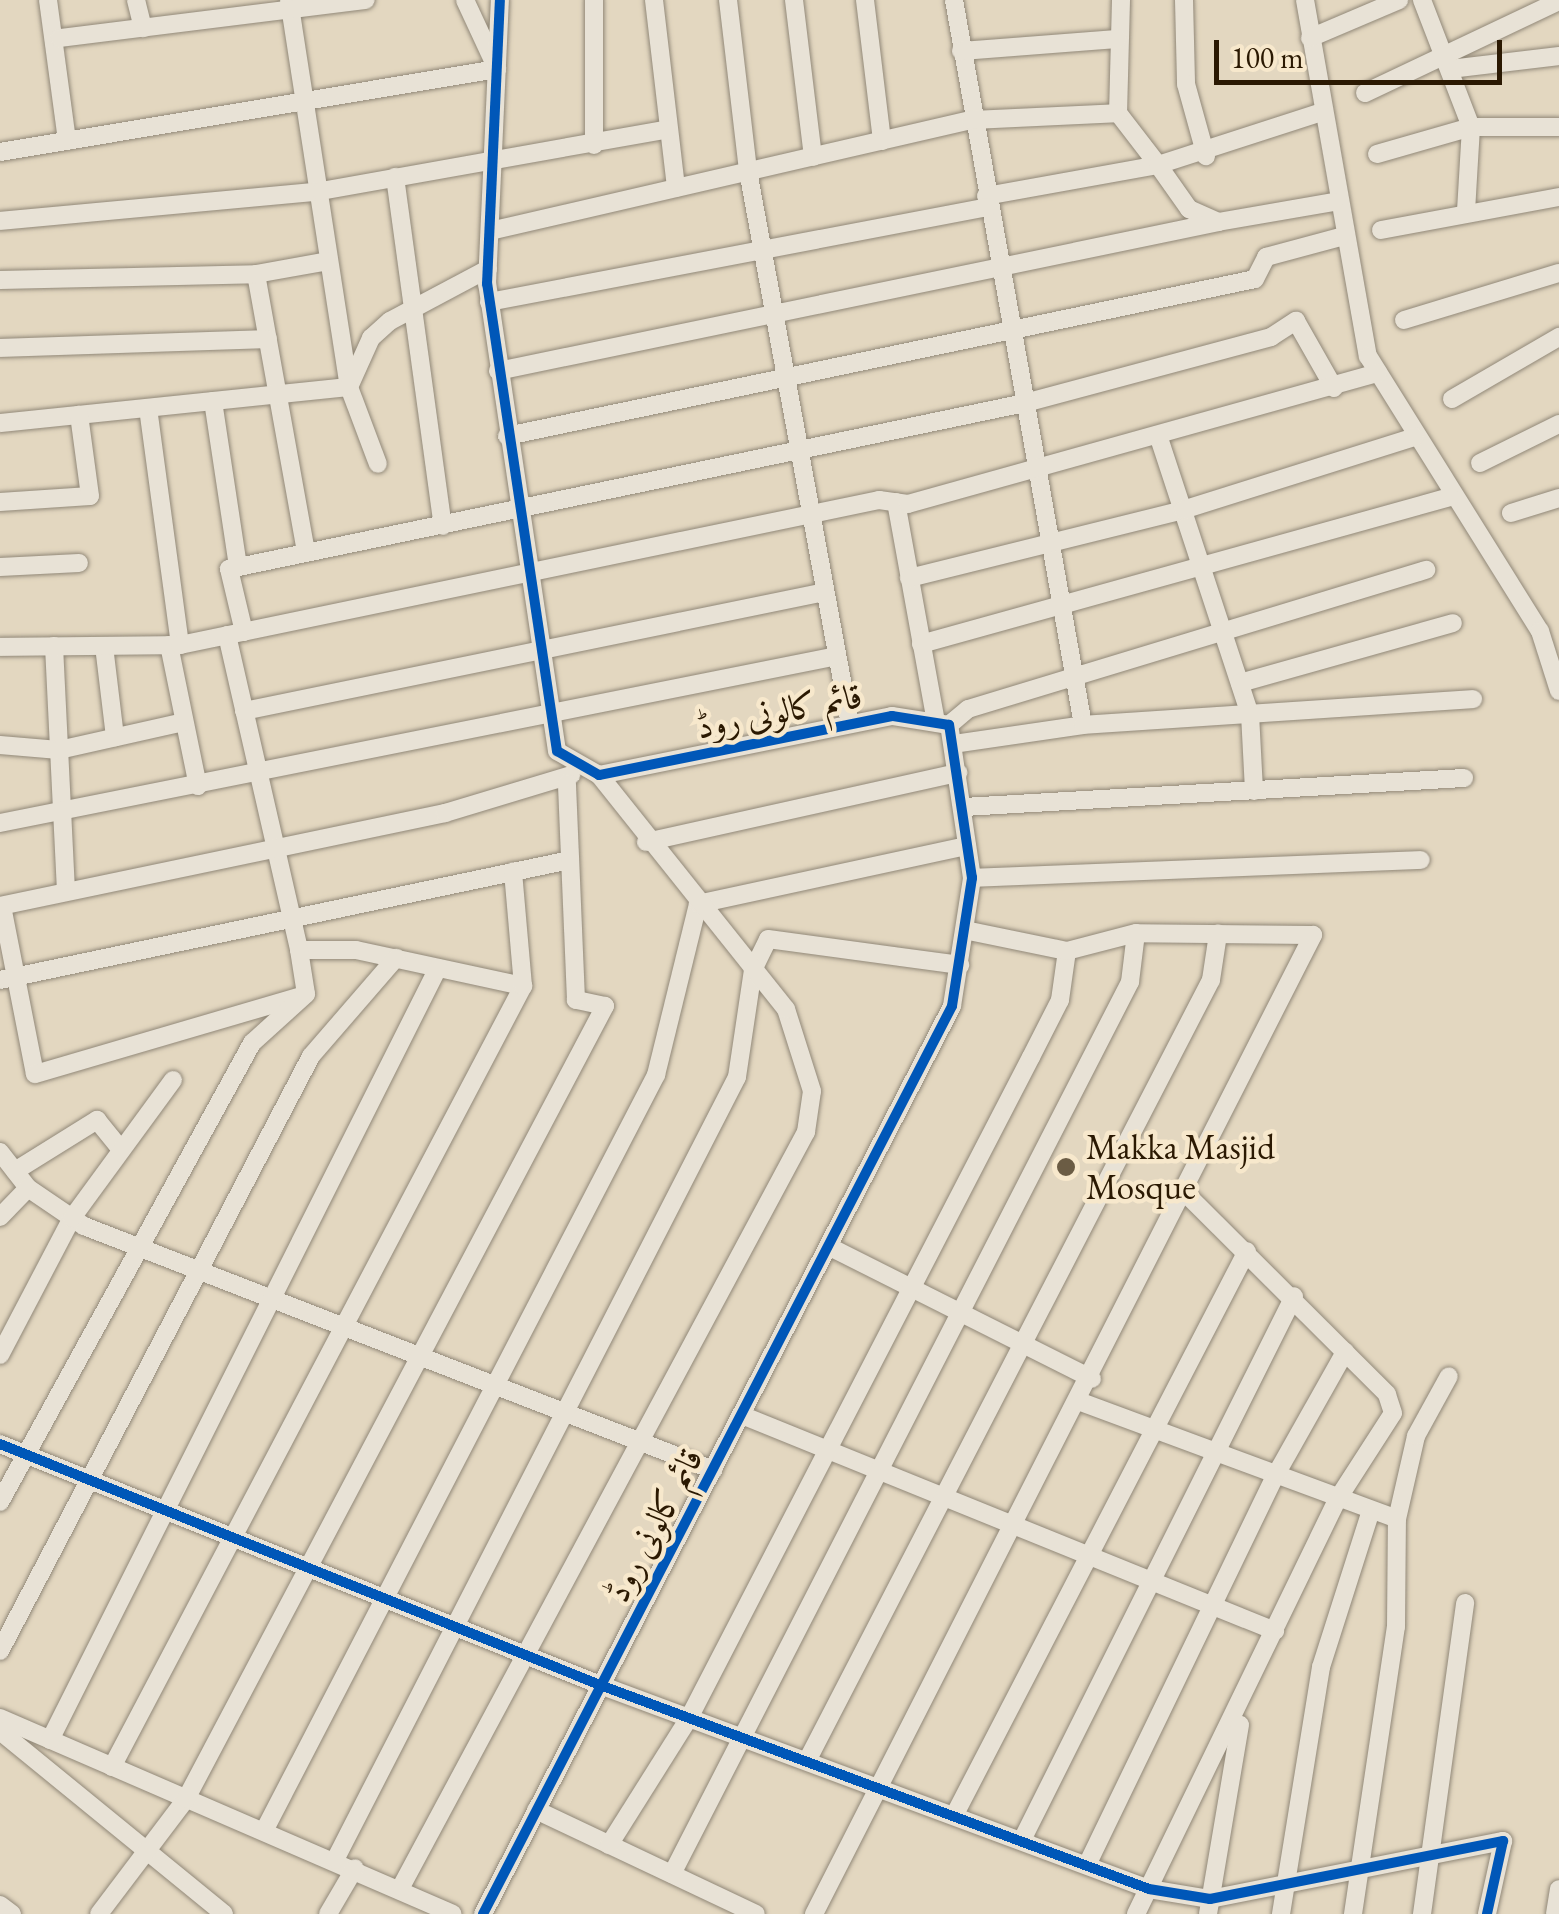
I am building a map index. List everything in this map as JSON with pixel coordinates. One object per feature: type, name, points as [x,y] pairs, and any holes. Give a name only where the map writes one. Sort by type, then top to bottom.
[{"type":"street","points":[[48,0],[60,38],[67,141]]},
{"type":"street","points":[[136,0],[143,28]]},
{"type":"street","points":[[60,38],[143,28],[211,10],[366,0]]},
{"type":"street","points":[[465,0],[497,69]]},
{"type":"street","points":[[99,1914],[186,1798],[605,1006],[576,1000],[571,775],[557,750],[551,720],[517,511],[490,302],[488,268],[500,0]]},
{"type":"street","points":[[594,0],[594,145]]},
{"type":"street","points":[[654,0],[676,188]]},
{"type":"street","points":[[728,0],[748,171],[850,724]]},
{"type":"street","points":[[794,0],[812,157]]},
{"type":"street","points":[[865,0],[882,140]]},
{"type":"street","points":[[954,0],[971,120],[1015,336],[1045,544],[1084,726]]},
{"type":"street","points":[[1121,0],[1118,113],[1190,209],[1218,222]]},
{"type":"street","points":[[1184,0],[1186,84],[1206,156]]},
{"type":"street","points":[[1305,0],[1319,113],[1354,319],[1378,373],[1450,497],[1550,649],[1559,691]]},
{"type":"street","points":[[1310,38],[1399,0]]},
{"type":"street","points":[[1422,0],[1471,127],[1466,210]]},
{"type":"street","points":[[1365,93],[1448,61],[1559,1]]},
{"type":"street","points":[[289,5],[321,191],[348,387],[378,464]]},
{"type":"street","points":[[961,52],[1118,40]]},
{"type":"street","points":[[1448,61],[1559,56]]},
{"type":"street","points":[[0,152],[497,69]]},
{"type":"street","points":[[490,230],[971,120],[1118,113]]},
{"type":"street","points":[[490,302],[764,251],[1206,156],[1319,113]]},
{"type":"street","points":[[1377,154],[1471,127],[1559,126]]},
{"type":"street","points":[[0,220],[321,191],[493,164],[668,129]]},
{"type":"street","points":[[395,177],[407,312],[442,526]]},
{"type":"street","points":[[1381,230],[1466,210],[1559,197]]},
{"type":"street","points":[[498,370],[1218,222],[1334,202]]},
{"type":"street","points":[[507,436],[1015,336],[1255,279],[1266,257],[1340,237]]},
{"type":"street","points":[[0,280],[256,274],[328,262]]},
{"type":"street","points":[[348,387],[371,338],[407,312],[488,268]]},
{"type":"street","points":[[1404,320],[1559,273]]},
{"type":"street","points":[[256,274],[306,554]]},
{"type":"street","points":[[306,994],[300,950],[244,711],[229,569],[800,454],[1024,404],[1270,338],[1296,321],[1334,388]]},
{"type":"street","points":[[1452,399],[1559,337]]},
{"type":"street","points":[[0,348],[268,339]]},
{"type":"street","points":[[0,647],[174,645],[236,634],[811,514],[896,502],[1159,438],[1378,373]]},
{"type":"street","points":[[0,423],[348,387]]},
{"type":"street","points":[[213,401],[238,567]]},
{"type":"street","points":[[148,408],[184,722],[198,786]]},
{"type":"street","points":[[0,502],[90,496],[79,415]]},
{"type":"street","points":[[1480,463],[1559,424]]},
{"type":"street","points":[[909,578],[1183,510],[1415,437]]},
{"type":"street","points":[[1159,438],[1250,714],[1254,790]]},
{"type":"street","points":[[921,644],[1203,571],[1450,497]]},
{"type":"street","points":[[1511,513],[1559,498]]},
{"type":"street","points":[[896,502],[921,644],[946,730]]},
{"type":"street","points":[[0,567],[79,563]]},
{"type":"street","points":[[946,730],[968,709],[1426,570]]},
{"type":"street","points":[[244,711],[540,654],[825,592]]},
{"type":"street","points":[[1240,683],[1453,622]]},
{"type":"street","points":[[54,646],[66,890]]},
{"type":"street","points":[[104,646],[115,736]]},
{"type":"street","points":[[5,820],[551,720],[837,656]]},
{"type":"street","points":[[946,730],[1084,726],[1473,699]]},
{"type":"street","name":"قائم کالونی روڈ","points":[[483,1914],[832,1248],[952,1006],[972,878],[958,773],[946,730],[892,716],[599,775]]},
{"type":"street","points":[[0,746],[58,750],[184,722]]},
{"type":"street","points":[[646,842],[958,773]]},
{"type":"street","points":[[306,994],[35,1074],[7,979],[1,906],[275,851],[571,775],[599,775],[646,842],[786,1009],[812,1091],[806,1132],[635,1440],[402,1887]]},
{"type":"street","points":[[964,808],[1464,778]]},
{"type":"street","points":[[698,904],[968,846]]},
{"type":"street","points":[[7,979],[570,860]]},
{"type":"street","points":[[972,878],[1421,860]]},
{"type":"street","points":[[112,1767],[523,986],[513,872]]},
{"type":"street","points":[[264,1831],[656,1075],[698,904]]},
{"type":"street","points":[[814,1914],[1081,1402],[1313,935],[1136,932],[1067,951],[965,930]]},
{"type":"street","points":[[672,1874],[1130,982],[1136,932]]},
{"type":"street","points":[[808,1759],[1212,980],[1218,934]]},
{"type":"street","points":[[335,1860],[737,1077],[753,970],[768,940],[960,964]]},
{"type":"street","points":[[300,950],[396,958],[523,986]]},
{"type":"street","points":[[610,1845],[689,1718],[826,1453],[905,1288],[1060,1000],[1067,951]]},
{"type":"street","points":[[0,1651],[312,1056],[396,958]]},
{"type":"street","points":[[50,1740],[438,968]]},
{"type":"street","points":[[0,1502],[252,1043],[306,994]]},
{"type":"street","points":[[0,1356],[72,1218],[173,1080]]},
{"type":"street","points":[[14,1171],[97,1120],[121,1150]]},
{"type":"street","points":[[0,1152],[28,1188],[72,1218],[140,1248],[713,1470]]},
{"type":"street","points":[[0,1217],[28,1188]]},
{"type":"street","points":[[1136,1914],[1244,1705],[1275,1630],[1338,1500],[1393,1414],[1387,1394],[1294,1296],[1187,1194]]},
{"type":"street","points":[[832,1248],[1092,1379]]},
{"type":"street","points":[[955,1814],[1089,1556],[1148,1432],[1247,1251]]},
{"type":"street","points":[[1022,1840],[1152,1581],[1210,1454],[1294,1296]]},
{"type":"street","points":[[1087,1865],[1274,1478],[1345,1352]]},
{"type":"street","points":[[1353,1914],[1396,1627],[1397,1519],[1416,1436],[1448,1376]]},
{"type":"street","points":[[1081,1402],[1148,1432],[1370,1514],[1397,1519]]},
{"type":"street","points":[[744,1416],[826,1453],[878,1470],[1275,1630]]},
{"type":"street","points":[[0,1444],[600,1685],[881,1786],[1149,1889],[1209,1906],[1362,1867],[1503,1841],[1487,1914]]},
{"type":"street","points":[[1281,1914],[1321,1667],[1370,1514]]},
{"type":"street","points":[[1422,1914],[1434,1856],[1465,1603]]},
{"type":"street","points":[[1209,1906],[1244,1705]]},
{"type":"street","points":[[0,1718],[402,1887],[424,1906],[452,1914]]},
{"type":"street","points":[[0,1731],[141,1855],[224,1914]]},
{"type":"street","points":[[536,1810],[756,1914]]},
{"type":"street","points":[[328,1914],[354,1868]]},
{"type":"street","points":[[1555,1914],[1559,1889]]},
{"type":"street","points":[[0,1905],[12,1914]]},
{"type":"cycle path","points":[[483,1914],[952,1006],[972,878],[949,725],[892,716],[599,775],[557,751],[487,284],[500,0]]},
{"type":"cycle path","points":[[0,1444],[600,1685],[1149,1889],[1210,1899],[1503,1841],[1487,1914]]},
{"type":"place","name":"Makka Masjid Mosque","points":[[1066,1167]]}]
